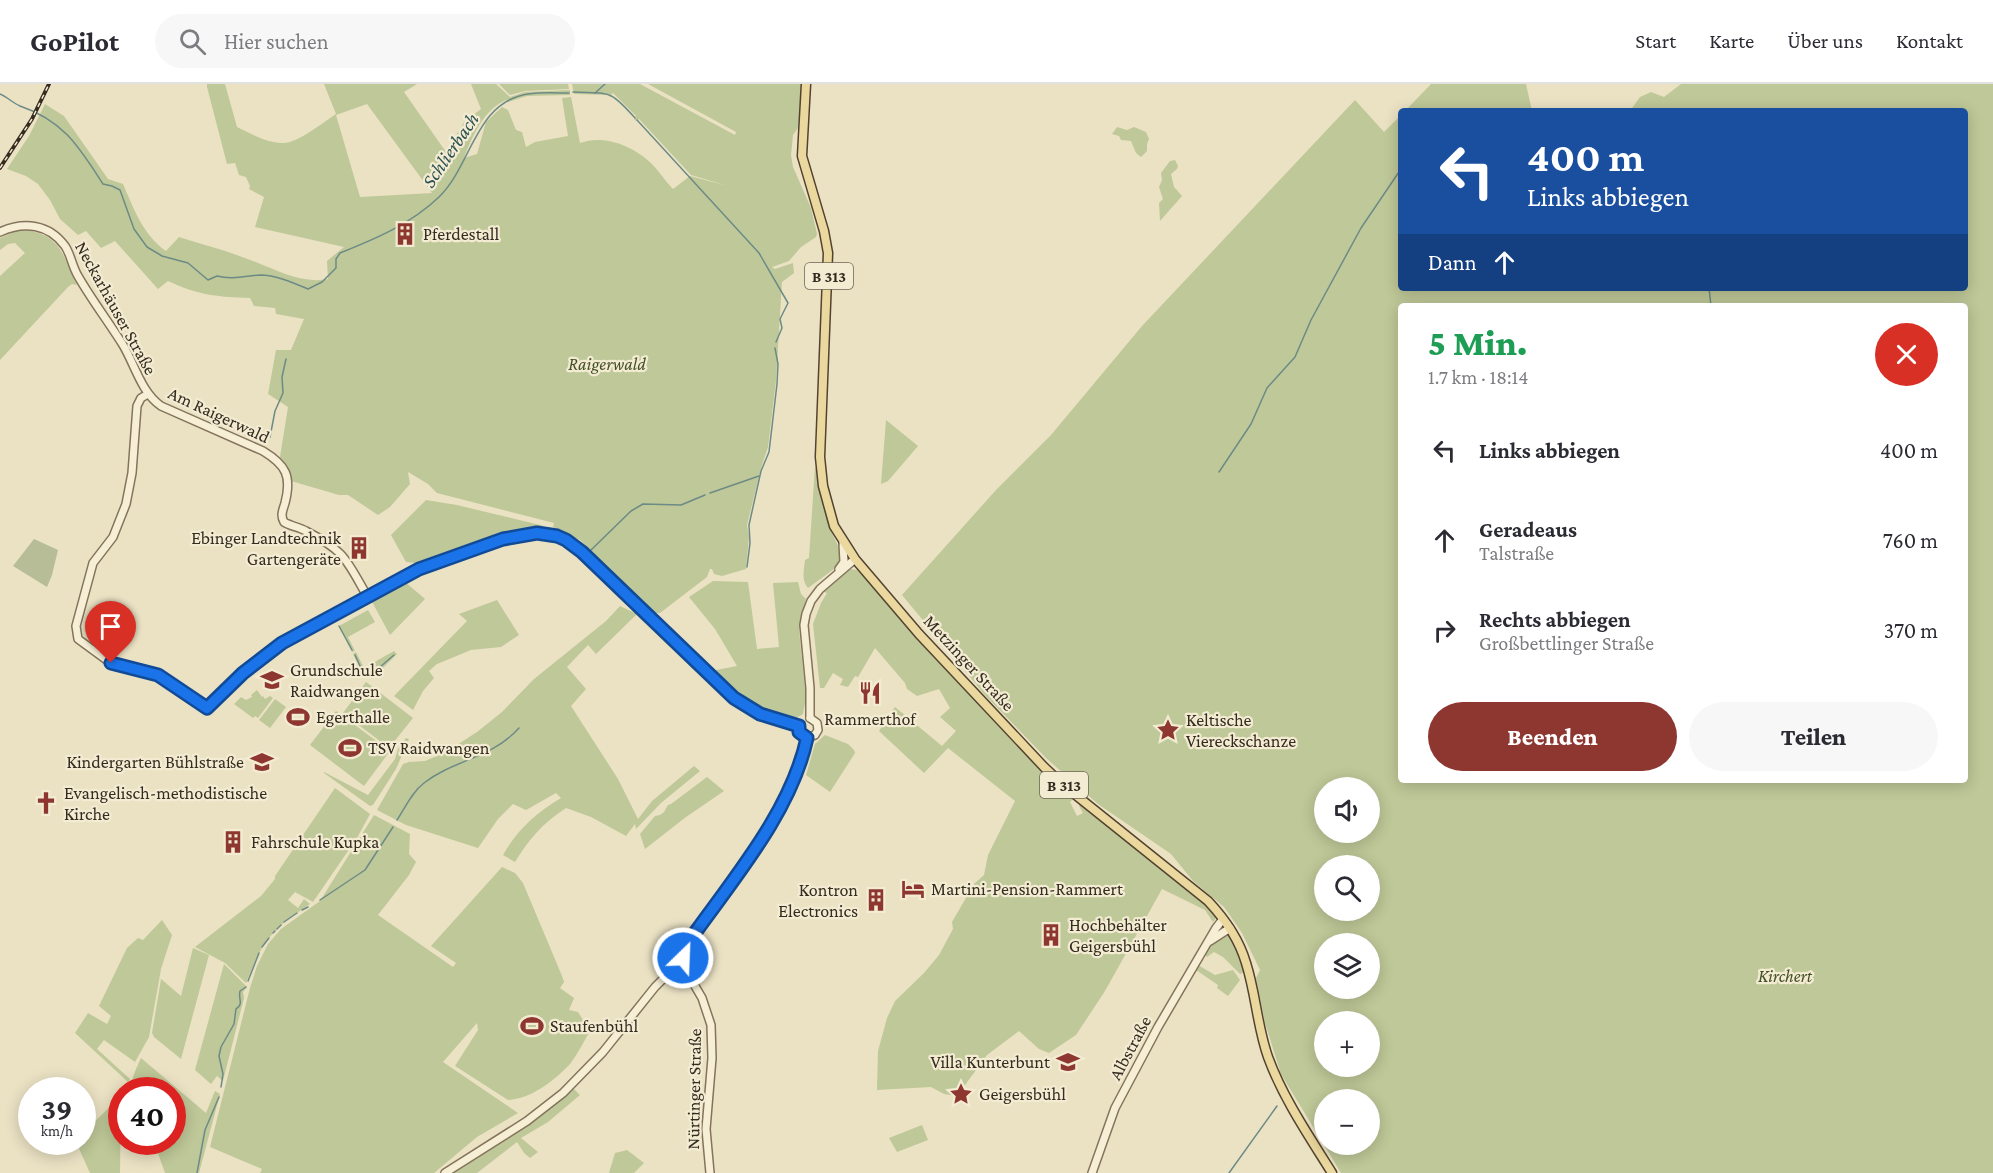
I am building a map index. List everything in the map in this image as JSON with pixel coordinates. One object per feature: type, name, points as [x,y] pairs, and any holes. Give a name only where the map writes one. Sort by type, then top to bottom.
[{"type":"main road","name":"Metzinger Straße","points":[[806,84],[802,156],[824,231],[829,262],[820,428],[820,471],[831,515],[843,542],[919,634],[1044,767],[1208,901],[1230,928],[1245,961],[1262,1038],[1274,1071],[1291,1105],[1332,1173]]},
{"type":"street","name":"Neckarhäuser Straße","points":[[0,232],[14,226],[29,225],[40,227],[55,235],[64,246],[78,275],[133,362],[148,394],[141,398],[136,406],[132,473],[126,504],[113,537],[93,563],[76,626],[78,639],[111,663],[158,675],[207,708],[231,684],[273,650],[367,596]]},
{"type":"street","name":"Am Raigerwald","points":[[148,394],[161,406],[263,451],[277,461],[285,470],[289,482],[282,513],[284,522],[304,530],[337,549],[349,563],[367,596]]},
{"type":"street","points":[[367,596],[403,576],[520,535],[537,533],[557,536],[582,552],[734,698],[760,714],[799,726]]},
{"type":"street","points":[[836,574],[844,562],[843,542]]},
{"type":"street","points":[[810,718],[810,688],[804,624],[806,614],[811,601],[820,589],[855,559]]},
{"type":"street","points":[[810,718],[815,721],[818,730],[813,737],[807,738],[799,732],[799,726],[802,721],[810,718]]},
{"type":"street","points":[[680,954],[781,807],[794,782],[807,738]]},
{"type":"street","name":"Albstraße","points":[[1092,1173],[1115,1108],[1164,1015],[1223,919]]},
{"type":"street","name":"Albstraße","points":[[1208,943],[1230,928]]},
{"type":"street","points":[[445,1173],[526,1121],[563,1093],[603,1052],[655,987],[675,967],[683,958],[680,954],[673,952],[666,960],[675,967]]},
{"type":"street","name":"Nürtinger Straße","points":[[675,967],[688,974],[705,1004],[712,1035],[706,1129],[710,1173]]},
{"type":"green space","name":"Raigerwald","points":[[207,84],[225,84],[237,127],[264,140],[282,143],[302,137],[336,114],[324,84],[417,84],[404,92],[446,152],[464,122],[481,109],[471,84],[496,84],[510,97],[525,92],[570,90],[570,95],[527,96],[498,104],[480,124],[464,158],[477,154],[486,122],[502,107],[508,110],[516,130],[522,132],[526,147],[535,142],[568,136],[562,98],[571,97],[580,143],[608,141],[636,151],[651,163],[673,189],[690,176],[728,186],[691,175],[639,119],[636,121],[634,119],[636,116],[613,93],[611,95],[574,94],[572,84],[640,84],[735,135],[736,132],[648,84],[802,84],[798,128],[793,135],[791,155],[793,167],[811,208],[817,234],[789,261],[772,267],[775,269],[793,263],[794,273],[782,282],[776,381],[768,447],[747,525],[749,537],[746,569],[722,576],[714,574],[710,569],[707,577],[660,613],[654,613],[580,540],[553,527],[554,523],[437,493],[428,484],[408,472],[410,484],[390,507],[378,515],[348,495],[339,495],[291,481],[289,471],[280,457],[288,407],[268,394],[276,350],[291,350],[304,319],[276,314],[275,308],[254,306],[250,298],[208,294],[168,281],[158,289],[115,241],[101,248],[86,231],[78,235],[60,219],[38,184],[26,176],[7,169],[29,136],[45,104],[64,116],[108,179],[123,184],[145,229],[166,251],[179,237],[234,254],[284,274],[306,279],[328,279],[327,261],[344,247],[255,227],[264,197],[249,189],[246,177],[239,175],[235,163],[227,164]],"holes":[[[367,104],[432,193],[360,197],[336,115]]]},
{"type":"green space","points":[[499,84],[568,84],[569,89],[525,91],[510,95]]},
{"type":"green space","points":[[1431,84],[1526,84],[1531,108],[1408,108]]},
{"type":"green space","name":"Kirchert","points":[[1681,84],[1993,84],[1993,1173],[1341,1173],[1330,1155],[1380,1155],[1380,1089],[1314,1089],[1314,1128],[1281,1074],[1265,1023],[1256,978],[1260,970],[1242,933],[1224,907],[1193,881],[1171,854],[1098,804],[1046,758],[985,695],[902,595],[996,490],[1051,435],[1142,326],[1355,100],[1384,132],[1398,118],[1398,291],[1968,291],[1968,108],[1632,108],[1640,97],[1651,92],[1664,97]]},
{"type":"green space","points":[[1117,127],[1127,130],[1134,127],[1146,132],[1149,139],[1147,151],[1141,157],[1136,153],[1131,141],[1121,140],[1119,136],[1112,134]]},
{"type":"green space","points":[[1175,160],[1178,166],[1171,174],[1174,187],[1182,196],[1160,221],[1159,203],[1163,199],[1159,187],[1162,180],[1161,173],[1170,161]]},
{"type":"green space","points":[[26,230],[38,233],[54,242],[64,256],[77,285],[72,284],[68,287],[0,360],[0,276],[25,253],[15,243],[8,244],[0,250],[0,238],[16,231]]},
{"type":"green space","points":[[886,420],[918,446],[888,481],[881,484]]},
{"type":"green space","points":[[815,466],[829,527],[842,554],[841,561],[834,569],[808,588],[804,582],[804,571],[805,560],[809,558]]},
{"type":"green space","points":[[426,500],[544,526],[511,531],[415,563],[406,562],[391,535]]},
{"type":"green space","points":[[34,539],[58,550],[47,587],[13,566]]},
{"type":"green space","points":[[851,569],[861,574],[1038,765],[1075,797],[1070,802],[1077,816],[1083,813],[1080,804],[1201,899],[1216,918],[1213,922],[1205,910],[1162,889],[1105,991],[1076,1035],[1049,1053],[1039,1049],[1019,1031],[987,1055],[957,1096],[944,1094],[931,1087],[877,1090],[878,1051],[887,1018],[895,1001],[939,955],[953,929],[952,922],[974,884],[984,875],[988,855],[1015,801],[948,748],[924,773],[879,731],[895,707],[942,746],[956,731],[940,717],[950,708],[939,689],[917,696],[907,689],[905,683],[875,648],[858,677],[855,676],[848,687],[840,685],[843,679],[833,673],[824,688],[820,688],[813,624],[827,593],[821,591]]},
{"type":"green space","points":[[404,581],[425,599],[390,635],[371,600]]},
{"type":"green space","points":[[713,581],[748,582],[757,649],[779,647],[773,583],[798,582],[801,594],[806,599],[799,630],[806,698],[803,714],[793,718],[781,717],[768,712],[729,687],[711,671],[737,666],[715,629],[689,597]]},
{"type":"green space","points":[[497,600],[519,635],[501,647],[471,650],[437,664],[429,671],[434,678],[423,691],[413,710],[394,696],[467,621],[459,614]]},
{"type":"green space","points":[[620,606],[637,614],[596,654],[588,645],[567,667],[586,689],[571,706],[618,779],[638,819],[652,801],[694,766],[700,771],[661,803],[636,829],[635,824],[626,836],[591,817],[566,808],[537,832],[515,862],[503,855],[528,823],[561,798],[556,793],[526,810],[513,804],[498,819],[478,848],[406,825],[377,810],[403,764],[425,761],[446,752],[477,732],[502,712],[534,679],[606,621]]},
{"type":"green space","points":[[368,610],[375,622],[348,637],[355,651],[352,652],[339,626]]},
{"type":"green space","points":[[394,651],[397,654],[372,679],[361,670],[353,654],[356,652],[364,668]]},
{"type":"green space","name":"TSV Raidwangen","points":[[366,682],[413,718],[389,748],[343,713]]},
{"type":"green space","points":[[257,690],[265,699],[270,696],[273,698],[258,718],[255,716],[253,718],[234,704],[241,697],[246,700],[252,697],[251,695]]},
{"type":"green space","points":[[275,699],[286,707],[270,728],[259,720]]},
{"type":"green space","name":"TSV Raidwangen","points":[[336,711],[390,751],[364,786],[310,745]]},
{"type":"green space","points":[[825,735],[848,744],[855,753],[830,792],[806,775],[815,744]]},
{"type":"green space","points":[[406,738],[409,739],[396,769],[373,805],[370,806],[324,773],[368,795],[395,759],[398,749]]},
{"type":"green space","points":[[707,777],[724,791],[645,849],[640,834],[655,816],[664,812],[668,805]]},
{"type":"green space","points":[[335,788],[370,814],[357,838],[313,902],[295,892],[288,900],[298,908],[304,899],[310,904],[278,928],[270,937],[258,956],[246,983],[225,963],[195,947],[261,896],[275,879]]},
{"type":"green space","points":[[374,815],[410,834],[409,854],[416,862],[409,875],[378,915],[453,967],[456,963],[431,946],[502,867],[515,873],[523,883],[562,976],[564,982],[560,988],[574,998],[569,1010],[578,1012],[590,1031],[573,1060],[557,1076],[534,1092],[508,1100],[455,1066],[478,1030],[477,1023],[443,1062],[518,1113],[477,1137],[434,1173],[260,1173],[262,1169],[210,1147],[257,966],[268,944],[281,929],[320,901]]},
{"type":"green space","points":[[162,920],[172,935],[161,969],[149,1037],[135,1062],[104,1040],[97,1049],[128,1077],[123,1077],[75,1033],[88,1013],[107,1024],[111,1016],[99,1006],[127,948],[138,938],[143,940]]},
{"type":"green space","points":[[1226,933],[1235,944],[1245,972],[1240,974],[1223,957],[1214,952],[1207,957],[1205,955],[1211,943]]},
{"type":"green space","points":[[193,948],[209,955],[181,1059],[152,1033],[161,979],[181,996]]},
{"type":"green space","points":[[224,964],[247,987],[243,992],[244,998],[223,1081],[217,1076],[211,1084],[195,1070]]},
{"type":"green space","points":[[1198,965],[1215,975],[1233,970],[1240,980],[1228,996],[1217,988],[1218,985],[1196,970]]},
{"type":"green space","points":[[141,1058],[163,1077],[133,1077]]},
{"type":"green space","points":[[573,1088],[580,1095],[548,1122],[521,1138],[538,1152],[530,1158],[517,1142],[477,1173],[449,1173],[537,1118]]},
{"type":"green space","points":[[215,1091],[220,1094],[199,1173],[165,1173],[159,1155],[186,1155],[186,1096],[206,1113]]},
{"type":"green space","points":[[108,1109],[108,1155],[120,1155],[120,1173],[90,1173],[82,1155],[96,1155],[96,1120]]},
{"type":"green space","points":[[922,1125],[928,1140],[897,1152],[889,1138]]},
{"type":"green space","points":[[627,1150],[644,1163],[634,1173],[609,1173],[615,1153]]},
{"type":"waterway","points":[[595,93],[605,84]]},
{"type":"waterway","name":"Schlierbach","points":[[573,92],[608,95],[620,102],[635,118]]},
{"type":"waterway","name":"Schlierbach","points":[[0,94],[17,105],[48,119],[78,147],[103,184],[120,190],[134,229],[147,247],[162,256],[188,263],[208,280],[217,276],[233,278],[266,275],[308,289],[322,282],[336,268],[336,259],[340,253],[405,223],[439,197],[450,184],[476,136],[496,109],[510,99],[528,94],[569,93]]},
{"type":"waterway","name":"Schlierbach","points":[[637,120],[759,253],[788,303],[780,319],[782,328],[776,342]]},
{"type":"waterway","points":[[1219,472],[1251,424],[1267,388],[1295,357],[1311,320],[1361,228],[1398,173]]},
{"type":"waterway","points":[[1709,291],[1711,303]]},
{"type":"waterway","name":"Schlierbach","points":[[747,567],[750,543],[749,525],[761,471],[769,452],[777,384],[778,364],[775,348]]},
{"type":"waterway","points":[[270,437],[275,411],[283,393],[282,377],[286,359]]},
{"type":"waterway","points":[[710,493],[759,476]]},
{"type":"waterway","points":[[591,550],[631,511],[643,504],[681,505],[705,495]]},
{"type":"waterway","points":[[339,626],[352,650]]},
{"type":"waterway","points":[[355,655],[361,668],[369,672]]},
{"type":"waterway","points":[[380,667],[394,655]]},
{"type":"waterway","points":[[397,820],[412,795],[424,783],[448,769],[485,753],[519,728]]},
{"type":"waterway","points":[[320,900],[365,870],[393,827]]},
{"type":"waterway","points":[[302,910],[308,907]]},
{"type":"waterway","points":[[284,922],[297,913]]},
{"type":"waterway","points":[[277,929],[281,925]]},
{"type":"waterway","points":[[262,947],[269,938]]},
{"type":"waterway","points":[[248,981],[259,953]]},
{"type":"waterway","points":[[221,1087],[223,1074],[219,1056],[221,1047],[234,1024],[236,1009],[240,1003],[240,991],[246,987]]},
{"type":"waterway","points":[[197,1173],[205,1130],[219,1097]]},
{"type":"waterway","points":[[1229,1173],[1277,1106]]},
{"type":"railway","points":[[0,168],[32,119],[49,84]]},
{"type":"place","name":"Pferdestall","points":[[405,234]]},
{"type":"place","name":"Ebinger Landtechnik Gartengeräte","points":[[359,548]]},
{"type":"place","name":"Grundschule Raidwangen","points":[[272,680]]},
{"type":"place","name":"Rammerthof","points":[[870,693]]},
{"type":"place","name":"Egerthalle","points":[[298,717]]},
{"type":"place","name":"Keltische Viereckschanze","points":[[1168,730]]},
{"type":"place","name":"TSV Raidwangen","points":[[350,748]]},
{"type":"place","name":"Kindergarten Bühlstraße","points":[[262,762]]},
{"type":"place","name":"Evangelisch-methodistische Kirche","points":[[46,803]]},
{"type":"place","name":"Fahrschule Kupka","points":[[233,842]]},
{"type":"place","name":"Martini-Pension-Rammert","points":[[913,889]]},
{"type":"place","name":"Kontron Electronics","points":[[876,900]]},
{"type":"place","name":"Hochbehälter Geigersbühl","points":[[1051,935]]},
{"type":"place","name":"Staufenbühl","points":[[532,1026]]},
{"type":"place","name":"Villa Kunterbunt","points":[[1068,1062]]},
{"type":"place","name":"Geigersbühl","points":[[961,1094]]},
{"type":"route","points":[[111,663],[158,675],[207,708],[221,692],[282,643],[403,576],[503,539],[520,535],[548,534],[566,540],[582,552],[734,698],[760,714],[799,726],[801,735],[807,738],[802,760],[785,799],[753,850],[680,954],[683,958]]}]
